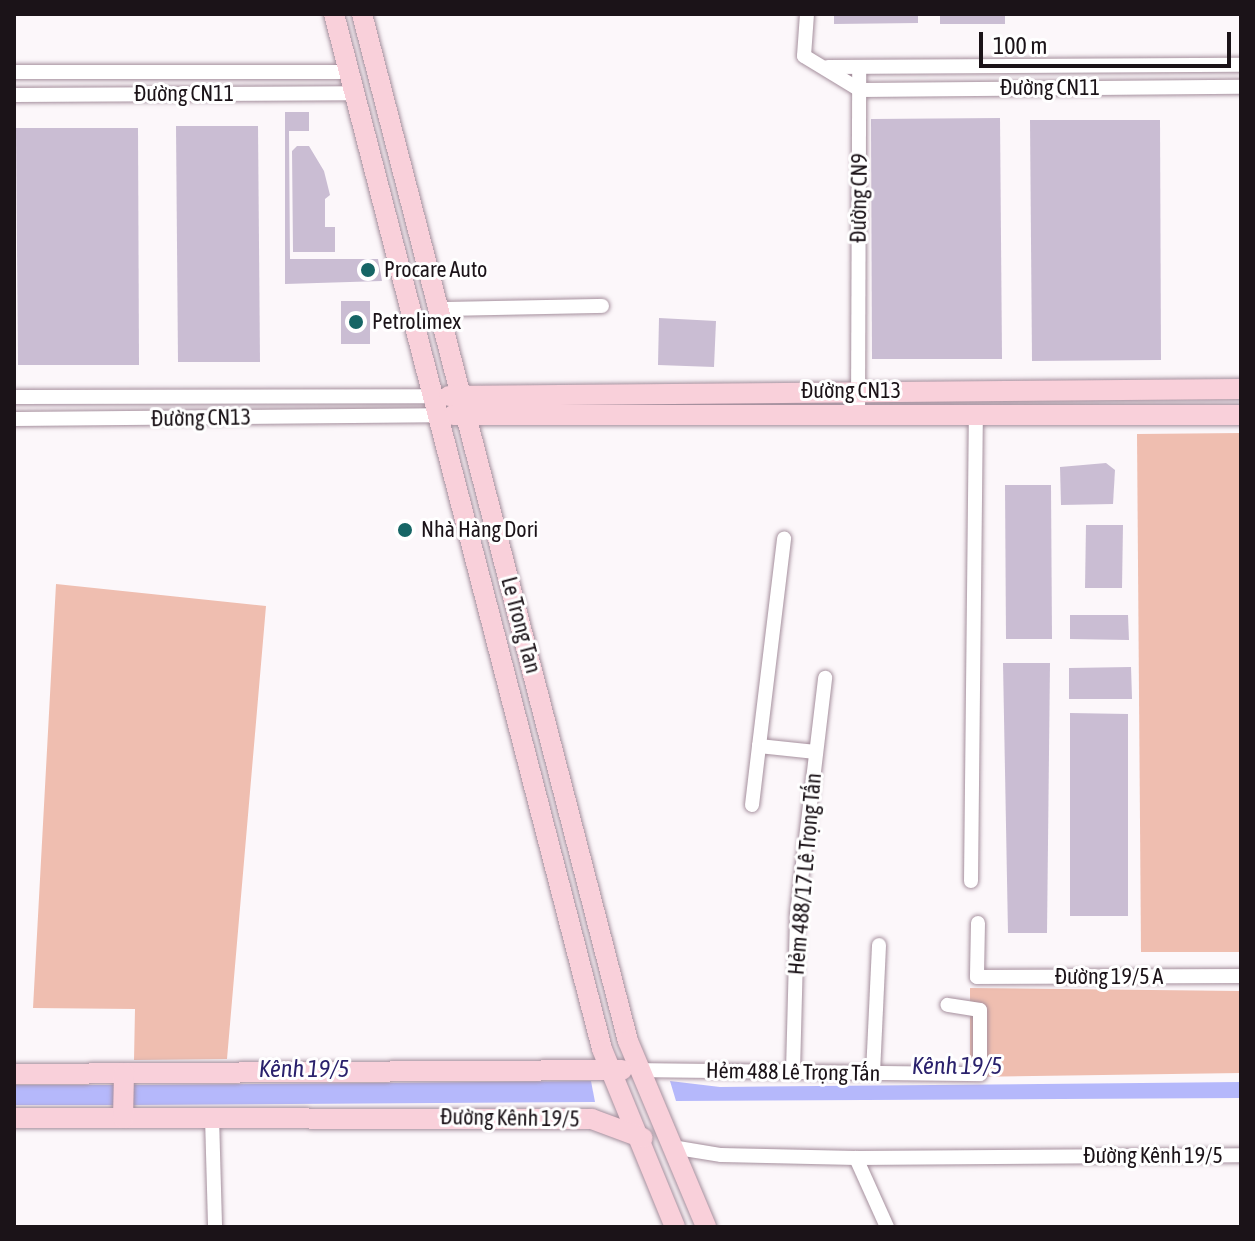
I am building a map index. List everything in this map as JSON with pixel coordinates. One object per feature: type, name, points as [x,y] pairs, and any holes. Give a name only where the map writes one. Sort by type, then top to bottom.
[{"type":"street","name":"Le Trong Tan","points":[[334,14],[609,1070],[675,1227]]},
{"type":"street","name":"Le Trong Tan","points":[[362,14],[638,1070],[706,1227]]},
{"type":"street","points":[[807,14],[804,56],[828,67],[860,90]]},
{"type":"street","name":"Đường CN11","points":[[828,67],[1241,65]]},
{"type":"street","name":"Đường CN9","points":[[858,414],[859,67]]},
{"type":"street","name":"Đường CN11","points":[[14,72],[349,72]]},
{"type":"street","name":"Đường CN11","points":[[860,90],[1241,87]]},
{"type":"street","name":"Đường CN11","points":[[14,95],[354,93]]},
{"type":"street","points":[[439,309],[602,306]]},
{"type":"street","name":"Đường CN13","points":[[463,405],[778,391],[1241,389]]},
{"type":"street","points":[[1016,390],[1017,416]]},
{"type":"street","points":[[778,391],[780,414]]},
{"type":"street","name":"Đường CN13","points":[[14,397],[141,397],[434,406]]},
{"type":"street","points":[[141,397],[141,418]]},
{"type":"street","points":[[434,406],[463,405]]},
{"type":"street","name":"Đường CN13","points":[[463,405],[780,414],[1241,415]]},
{"type":"street","name":"Đường CN13","points":[[14,419],[141,418],[434,406]]},
{"type":"street","points":[[971,881],[976,416]]},
{"type":"street","points":[[752,805],[784,538]]},
{"type":"street","name":"Hẻm 488/17 Lê Trọng Tấn","points":[[793,1071],[797,914],[825,678]]},
{"type":"street","points":[[759,746],[816,752]]},
{"type":"street","name":"Đường 19/5 A","points":[[978,923],[977,977],[1241,976]]},
{"type":"street","points":[[873,1073],[879,945]]},
{"type":"street","name":"Hẻm 488 Lê Trọng Tấn","points":[[638,1070],[980,1074],[980,1010],[947,1005]]},
{"type":"street","name":"Đường Kênh 19/5","points":[[14,1118],[123,1095],[638,1070]]},
{"type":"street","name":"Đường Kênh 19/5","points":[[14,1074],[123,1095],[212,1117],[592,1119],[672,1147],[721,1155],[856,1158],[1241,1155]]},
{"type":"street","points":[[212,1117],[215,1227]]},
{"type":"street","points":[[856,1158],[887,1227]]},
{"type":"shaded area","points":[[1241,433],[1241,952],[1141,952],[1137,434]]},
{"type":"shaded area","points":[[56,584],[266,606],[227,1059],[134,1060],[135,1009],[33,1008]]},
{"type":"shaded area","points":[[970,988],[1241,991],[1241,1073],[970,1077]]},
{"type":"water","points":[[591,1081],[595,1102],[128,1105],[128,1085]]},
{"type":"water","points":[[670,1081],[720,1087],[1241,1082],[1241,1098],[676,1101]]},
{"type":"water","points":[[14,1085],[117,1085],[117,1105],[14,1105]]},
{"type":"building","points":[[834,14],[918,14],[918,23],[834,24]]},
{"type":"building","points":[[940,14],[1005,14],[1005,24],[940,24]]},
{"type":"building","points":[[285,112],[309,112],[309,131],[289,131],[290,259],[378,259],[382,281],[285,284]]},
{"type":"building","points":[[1000,118],[1002,359],[872,359],[871,119]]},
{"type":"building","points":[[1030,120],[1160,120],[1161,360],[1032,361]]},
{"type":"building","points":[[176,126],[258,126],[260,362],[178,362]]},
{"type":"building","points":[[16,128],[138,128],[139,365],[18,365]]},
{"type":"building","points":[[297,146],[309,146],[324,171],[330,195],[325,199],[325,227],[335,227],[335,252],[293,252],[292,151]]},
{"type":"building","name":"Petrolimex","points":[[341,301],[370,301],[370,344],[341,344]]},
{"type":"building","points":[[659,318],[716,321],[714,367],[658,365]]},
{"type":"building","points":[[1106,463],[1115,470],[1113,504],[1061,505],[1060,467]]},
{"type":"building","points":[[1005,485],[1051,485],[1052,639],[1006,639]]},
{"type":"building","points":[[1086,525],[1123,525],[1122,588],[1085,588]]},
{"type":"building","points":[[1070,615],[1128,615],[1129,640],[1070,639]]},
{"type":"building","points":[[1003,663],[1050,663],[1047,933],[1008,933]]},
{"type":"building","points":[[1131,667],[1132,699],[1069,699],[1069,668]]},
{"type":"building","points":[[1070,713],[1128,714],[1128,916],[1070,916]]},
{"type":"place","name":"Procare Auto","points":[[368,270]]},
{"type":"place","name":"Petrolimex","points":[[356,322]]},
{"type":"place","name":"Nhà Hàng Dori","points":[[405,530]]},
{"type":"water label","name":"Kênh 19/5","points":[[957,1066]]},
{"type":"water label","name":"Kênh 19/5","points":[[304,1069]]}]
